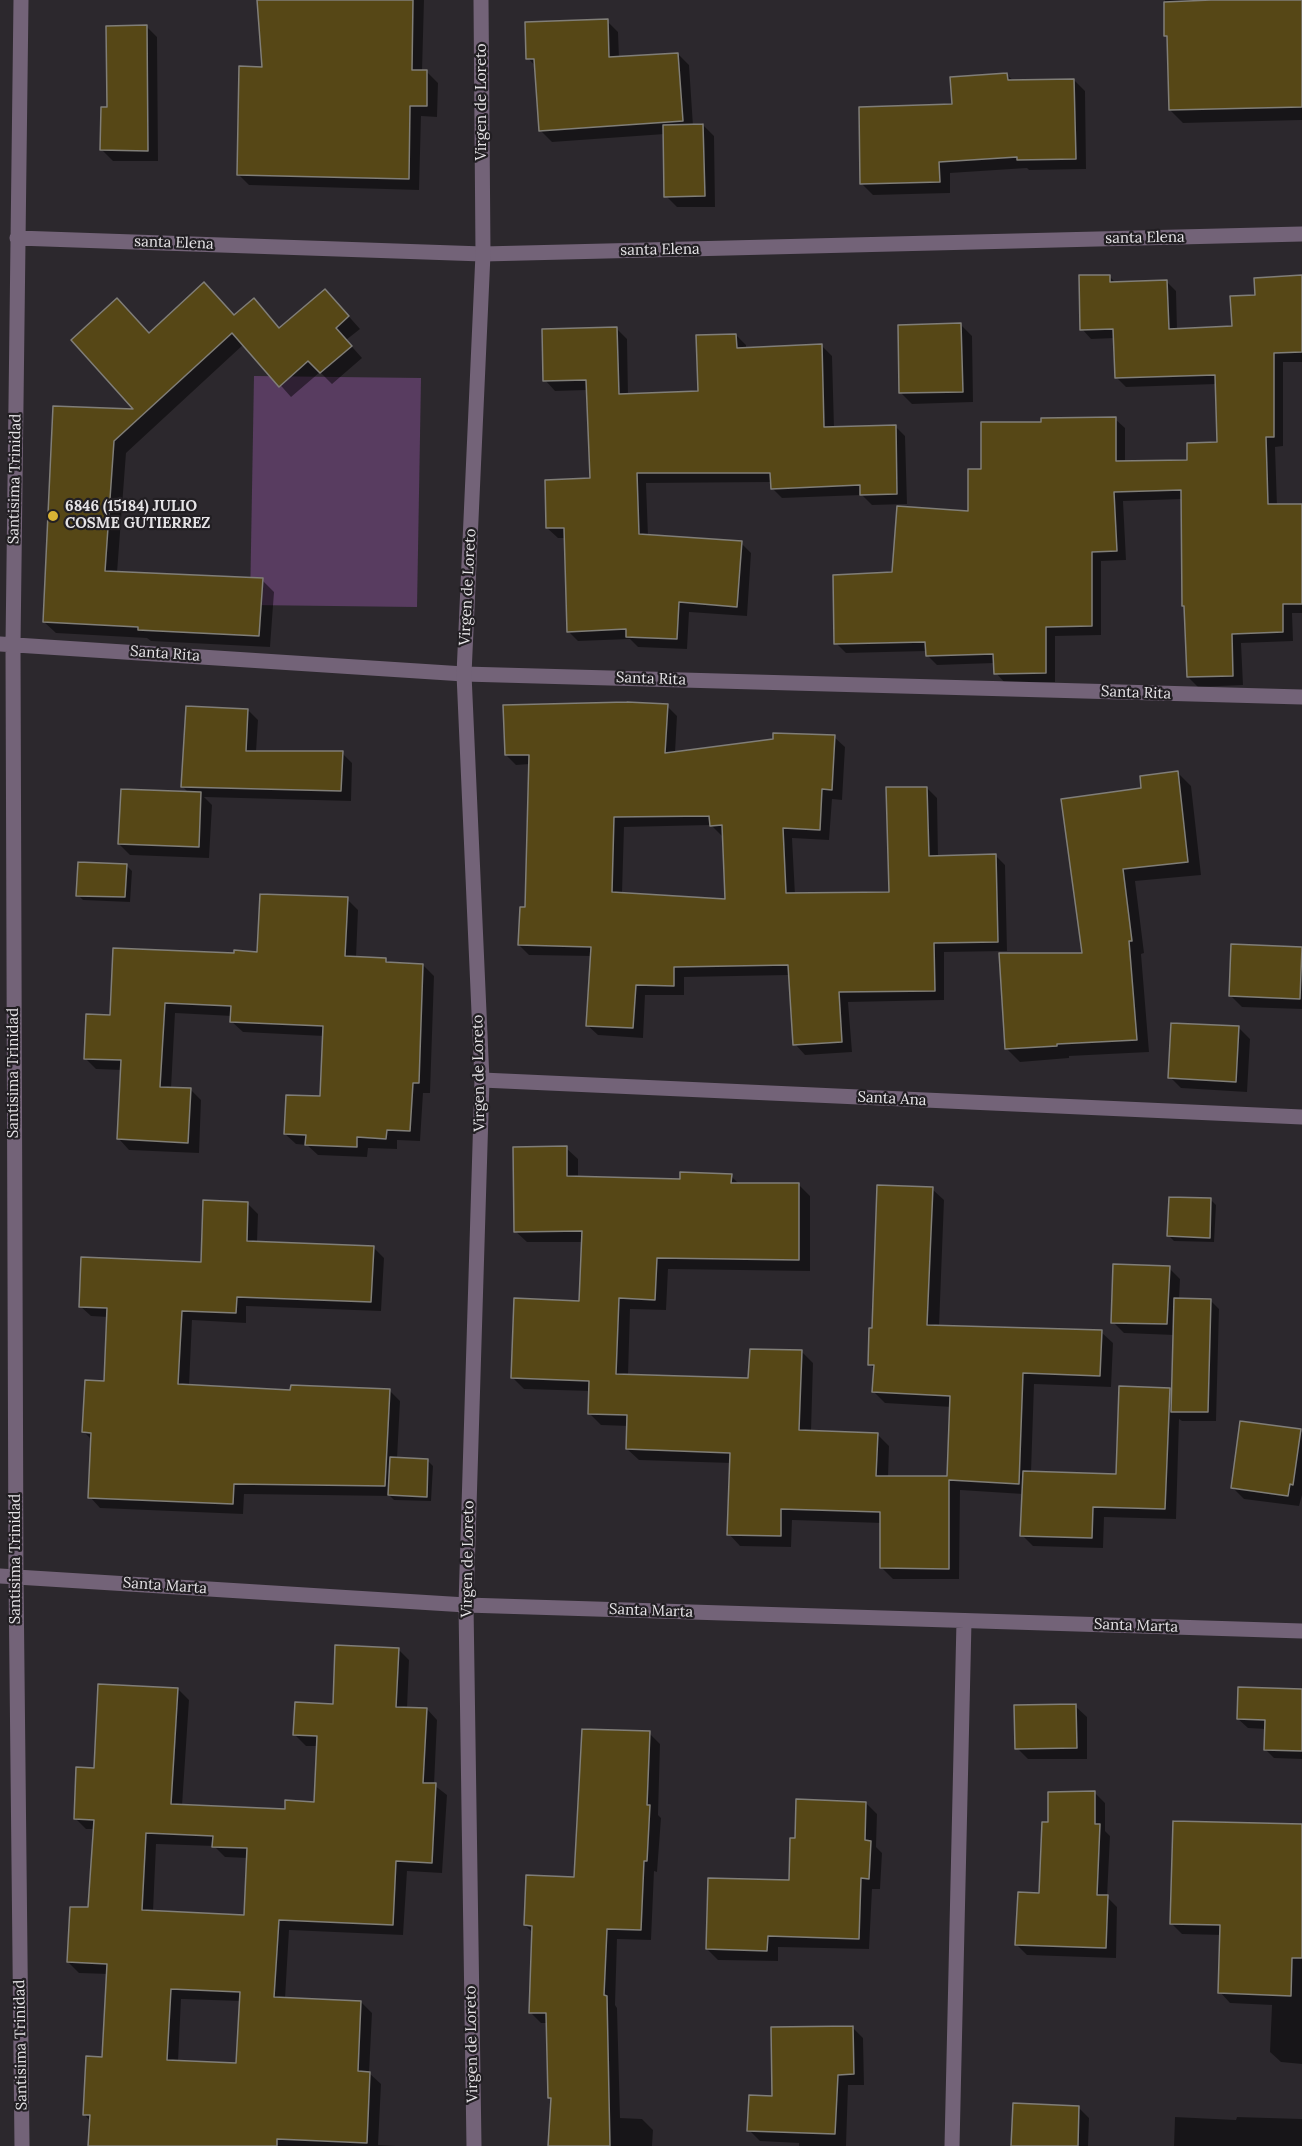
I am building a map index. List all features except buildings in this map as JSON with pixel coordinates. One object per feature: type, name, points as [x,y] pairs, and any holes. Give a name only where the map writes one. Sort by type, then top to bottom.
[{"type":"street","name":"Santisima Trinidad","points":[[21,0],[6,644],[22,2146]]},
{"type":"street","name":"Virgen de Loreto","points":[[474,2146],[466,1605],[482,1080],[464,674],[483,254],[481,0]]},
{"type":"street","name":"santa Elena","points":[[17,238],[483,254],[1302,234]]},
{"type":"street","name":"Santa Rita","points":[[6,644],[464,674],[1302,697]]},
{"type":"street","name":"Santa Ana","points":[[482,1080],[1302,1117]]},
{"type":"street","name":"Santa Marta","points":[[0,1576],[466,1605],[1302,1631]]},
{"type":"street","points":[[952,2146],[964,1621]]},
{"type":"shaded area","points":[[254,376],[421,378],[417,607],[250,605]]},
{"type":"place","name":"6846 (15184) JULIO COSME GUTIERREZ","points":[[53,516]]}]
